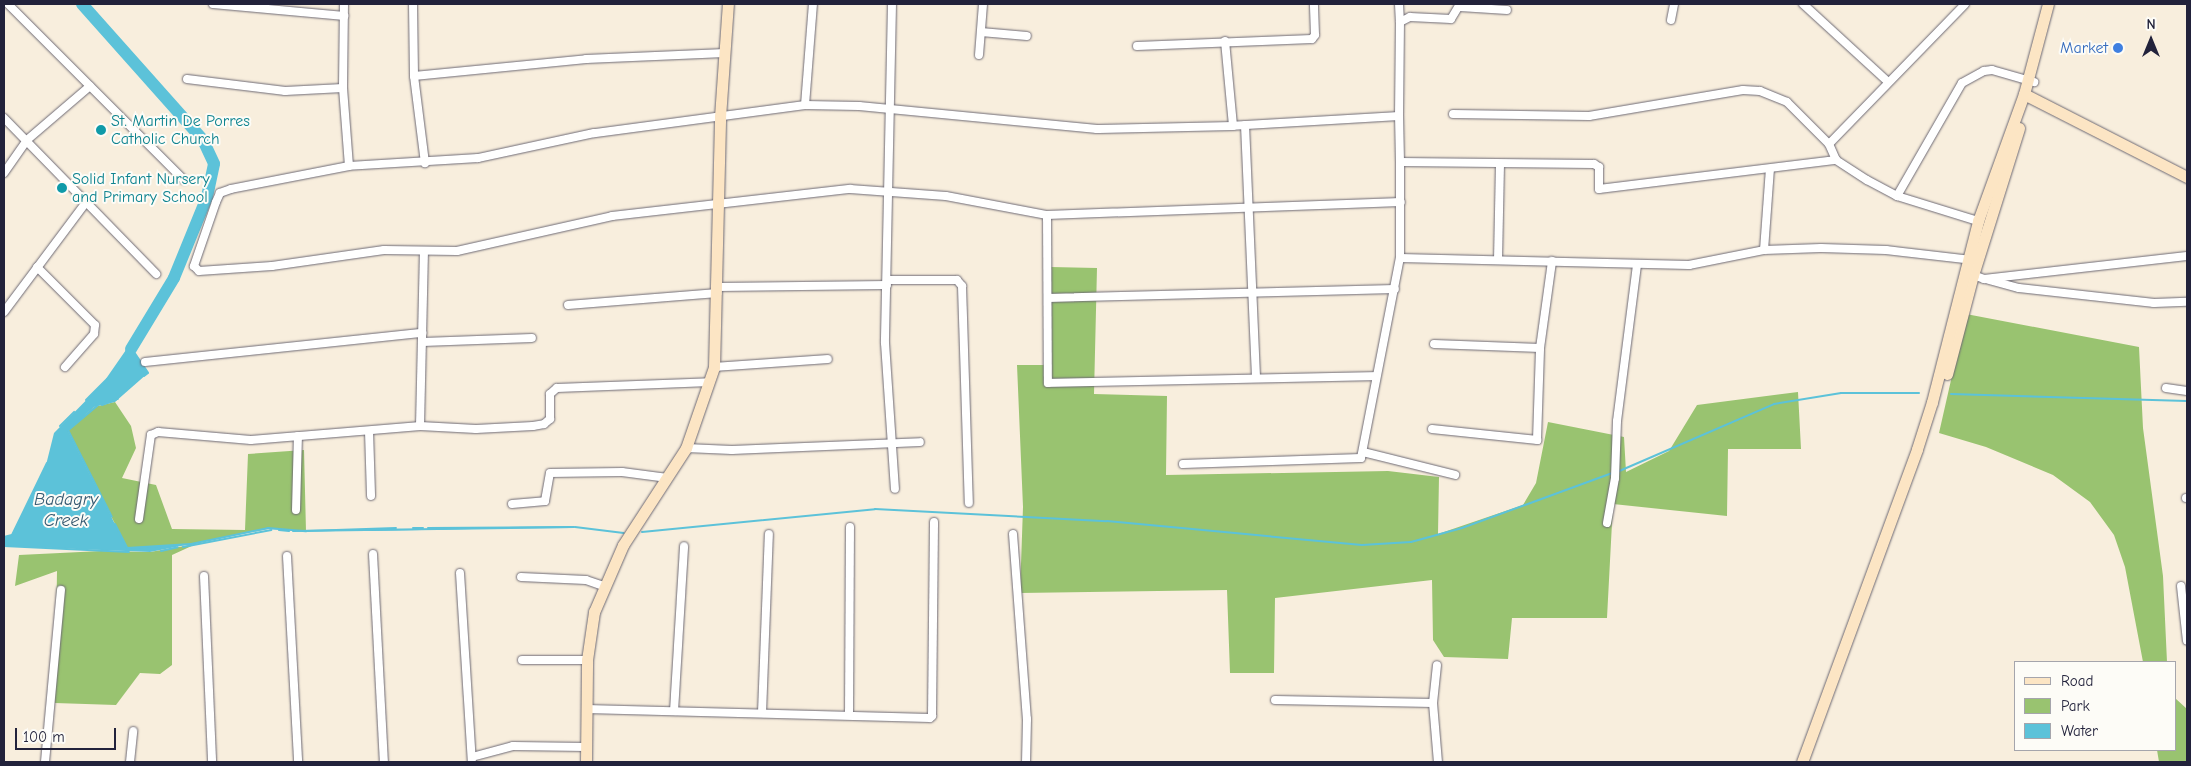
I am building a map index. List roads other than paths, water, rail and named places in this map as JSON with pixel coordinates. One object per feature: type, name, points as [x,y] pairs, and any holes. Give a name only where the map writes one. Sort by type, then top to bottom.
[{"type":"street","points":[[8,4],[184,180]]},
{"type":"street","points":[[213,4],[344,16]]},
{"type":"street","points":[[344,4],[343,88],[349,166]]},
{"type":"street","points":[[413,4],[414,76],[425,163]]},
{"type":"street","points":[[586,762],[587,660],[594,612],[603,586],[623,546],[686,448],[714,367],[718,290],[720,117],[728,4]]},
{"type":"street","points":[[805,105],[813,4]]},
{"type":"street","points":[[892,4],[890,192],[885,343],[895,489]]},
{"type":"street","points":[[979,55],[983,4]]},
{"type":"street","points":[[1136,46],[1312,39],[1314,4]]},
{"type":"street","points":[[1183,464],[1357,460],[1363,452],[1400,258],[1400,4]]},
{"type":"street","points":[[1671,20],[1674,4]]},
{"type":"street","points":[[1803,4],[1888,82]]},
{"type":"street","points":[[1829,144],[1965,4]]},
{"type":"street","points":[[2031,81],[2048,4]]},
{"type":"street","points":[[1802,762],[1917,450],[1984,217],[2027,95],[2055,4]]},
{"type":"street","points":[[1400,22],[1410,17],[1451,19],[1460,6],[1507,10]]},
{"type":"street","points":[[981,32],[1027,36]]},
{"type":"street","points":[[1225,41],[1233,126]]},
{"type":"street","points":[[414,76],[586,59],[725,53]]},
{"type":"street","points":[[1897,196],[1962,83],[1984,71],[1992,70],[2031,81]]},
{"type":"street","points":[[187,79],[285,91],[343,88]]},
{"type":"street","points":[[4,173],[27,140],[90,86]]},
{"type":"street","points":[[1453,114],[1589,116],[1743,90],[1760,91],[1787,102],[1829,144],[1836,160],[1897,196],[1984,217]]},
{"type":"street","points":[[2027,95],[2187,177]]},
{"type":"street","points":[[1399,116],[1233,126],[1097,129],[890,109],[805,105],[594,133],[478,158],[425,163],[349,166],[305,173],[220,193],[194,266],[199,271],[272,266],[384,250],[457,251],[612,216],[841,189],[955,197],[1047,215],[1250,210],[1401,202]]},
{"type":"street","points":[[4,118],[87,201],[156,274]]},
{"type":"street","points":[[1244,125],[1254,293],[1256,377]]},
{"type":"street","points":[[1400,162],[1594,164],[1599,167],[1599,189],[1836,160]]},
{"type":"street","points":[[1498,260],[1500,164]]},
{"type":"street","points":[[1764,250],[1770,169]]},
{"type":"street","points":[[4,312],[87,201]]},
{"type":"street","points":[[1047,215],[1048,383],[1256,377],[1376,376]]},
{"type":"street","points":[[1400,258],[1689,265],[1764,250],[1886,250],[1973,260]]},
{"type":"street","points":[[420,426],[424,252]]},
{"type":"street","points":[[1984,278],[2187,256]]},
{"type":"street","points":[[1810,762],[1929,436],[1972,275],[1973,260]]},
{"type":"street","points":[[1432,428],[1537,440],[1540,348],[1552,261]]},
{"type":"street","points":[[1607,523],[1615,478],[1617,421],[1637,265]]},
{"type":"street","points":[[37,267],[94,325],[94,334],[66,367]]},
{"type":"street","points":[[1972,275],[2019,288],[2154,303],[2187,302]]},
{"type":"street","points":[[568,305],[718,290],[957,280],[962,286],[969,502]]},
{"type":"street","points":[[1048,298],[1395,289]]},
{"type":"street","points":[[144,362],[422,338],[532,338]]},
{"type":"street","points":[[1434,344],[1540,348]]},
{"type":"street","points":[[714,367],[828,359]]},
{"type":"street","points":[[139,519],[151,435],[158,432],[250,440],[420,426],[476,429],[544,424],[550,419],[550,394],[557,388],[710,382]]},
{"type":"street","points":[[2166,388],[2187,391]]},
{"type":"street","points":[[370,431],[371,496]]},
{"type":"street","points":[[296,510],[298,436]]},
{"type":"street","points":[[686,448],[732,450],[920,442]]},
{"type":"street","points":[[1363,452],[1455,475]]},
{"type":"street","points":[[512,504],[545,501],[550,473],[622,472],[668,478]]},
{"type":"street","points":[[586,709],[849,715],[927,719],[932,716],[934,522]]},
{"type":"street","points":[[849,715],[850,527]]},
{"type":"street","points":[[762,713],[769,534]]},
{"type":"street","points":[[1013,534],[1027,719],[1026,762]]},
{"type":"street","points":[[674,711],[684,546]]},
{"type":"street","points":[[373,554],[384,762]]},
{"type":"street","points":[[287,556],[298,762]]},
{"type":"street","points":[[460,573],[472,760],[514,746],[586,747]]},
{"type":"street","points":[[204,576],[212,762]]},
{"type":"street","points":[[521,577],[586,580],[603,586]]},
{"type":"street","points":[[2181,586],[2187,641]]},
{"type":"street","points":[[45,762],[61,590]]},
{"type":"street","points":[[522,660],[587,660]]},
{"type":"street","points":[[1437,664],[1433,702],[1438,762]]},
{"type":"street","points":[[1275,700],[1433,702]]},
{"type":"street","points":[[130,762],[133,730]]},
{"type":"water","name":"Badagry Creek","points":[[130,346],[148,373],[115,402],[94,407],[68,431],[127,548],[191,544],[268,528],[306,531],[268,529],[150,552],[4,546],[4,537],[12,535],[46,465],[54,433],[107,379]]},
{"type":"water","points":[[575,527],[372,531],[306,531]]},
{"type":"waterway","points":[[82,4],[203,140],[214,164],[207,197],[174,278],[131,349]]},
{"type":"waterway","points":[[86,400],[107,379],[130,346],[148,373],[144,376]]},
{"type":"waterway","points":[[1617,472],[1774,404],[1841,393],[1919,393]]},
{"type":"waterway","points":[[1951,394],[2187,401]]},
{"type":"waterway","points":[[102,405],[118,399]]},
{"type":"waterway","points":[[97,406],[68,430],[112,517]]},
{"type":"waterway","points":[[60,426],[74,412]]},
{"type":"waterway","points":[[4,537],[12,535],[47,463]]},
{"type":"waterway","points":[[642,532],[875,509],[1107,521],[1362,545],[1411,542],[1462,528],[1612,473]]},
{"type":"waterway","points":[[115,524],[127,548],[191,544],[268,528],[306,531],[396,528]]},
{"type":"waterway","points":[[428,528],[571,527]]},
{"type":"waterway","points":[[293,531],[574,527]]},
{"type":"waterway","points":[[575,527],[624,533]]},
{"type":"waterway","points":[[413,528],[423,528]]},
{"type":"waterway","points":[[183,547],[271,530]]},
{"type":"waterway","points":[[279,530],[289,531]]},
{"type":"waterway","points":[[4,546],[129,552]]},
{"type":"waterway","points":[[161,551],[178,547]]},
{"type":"place","name":"Market","points":[[2118,48]]},
{"type":"place","name":"St. Martin De Porres Catholic Church","points":[[101,130]]},
{"type":"place","name":"Solid Infant Nursery and Primary School","points":[[62,188]]}]
